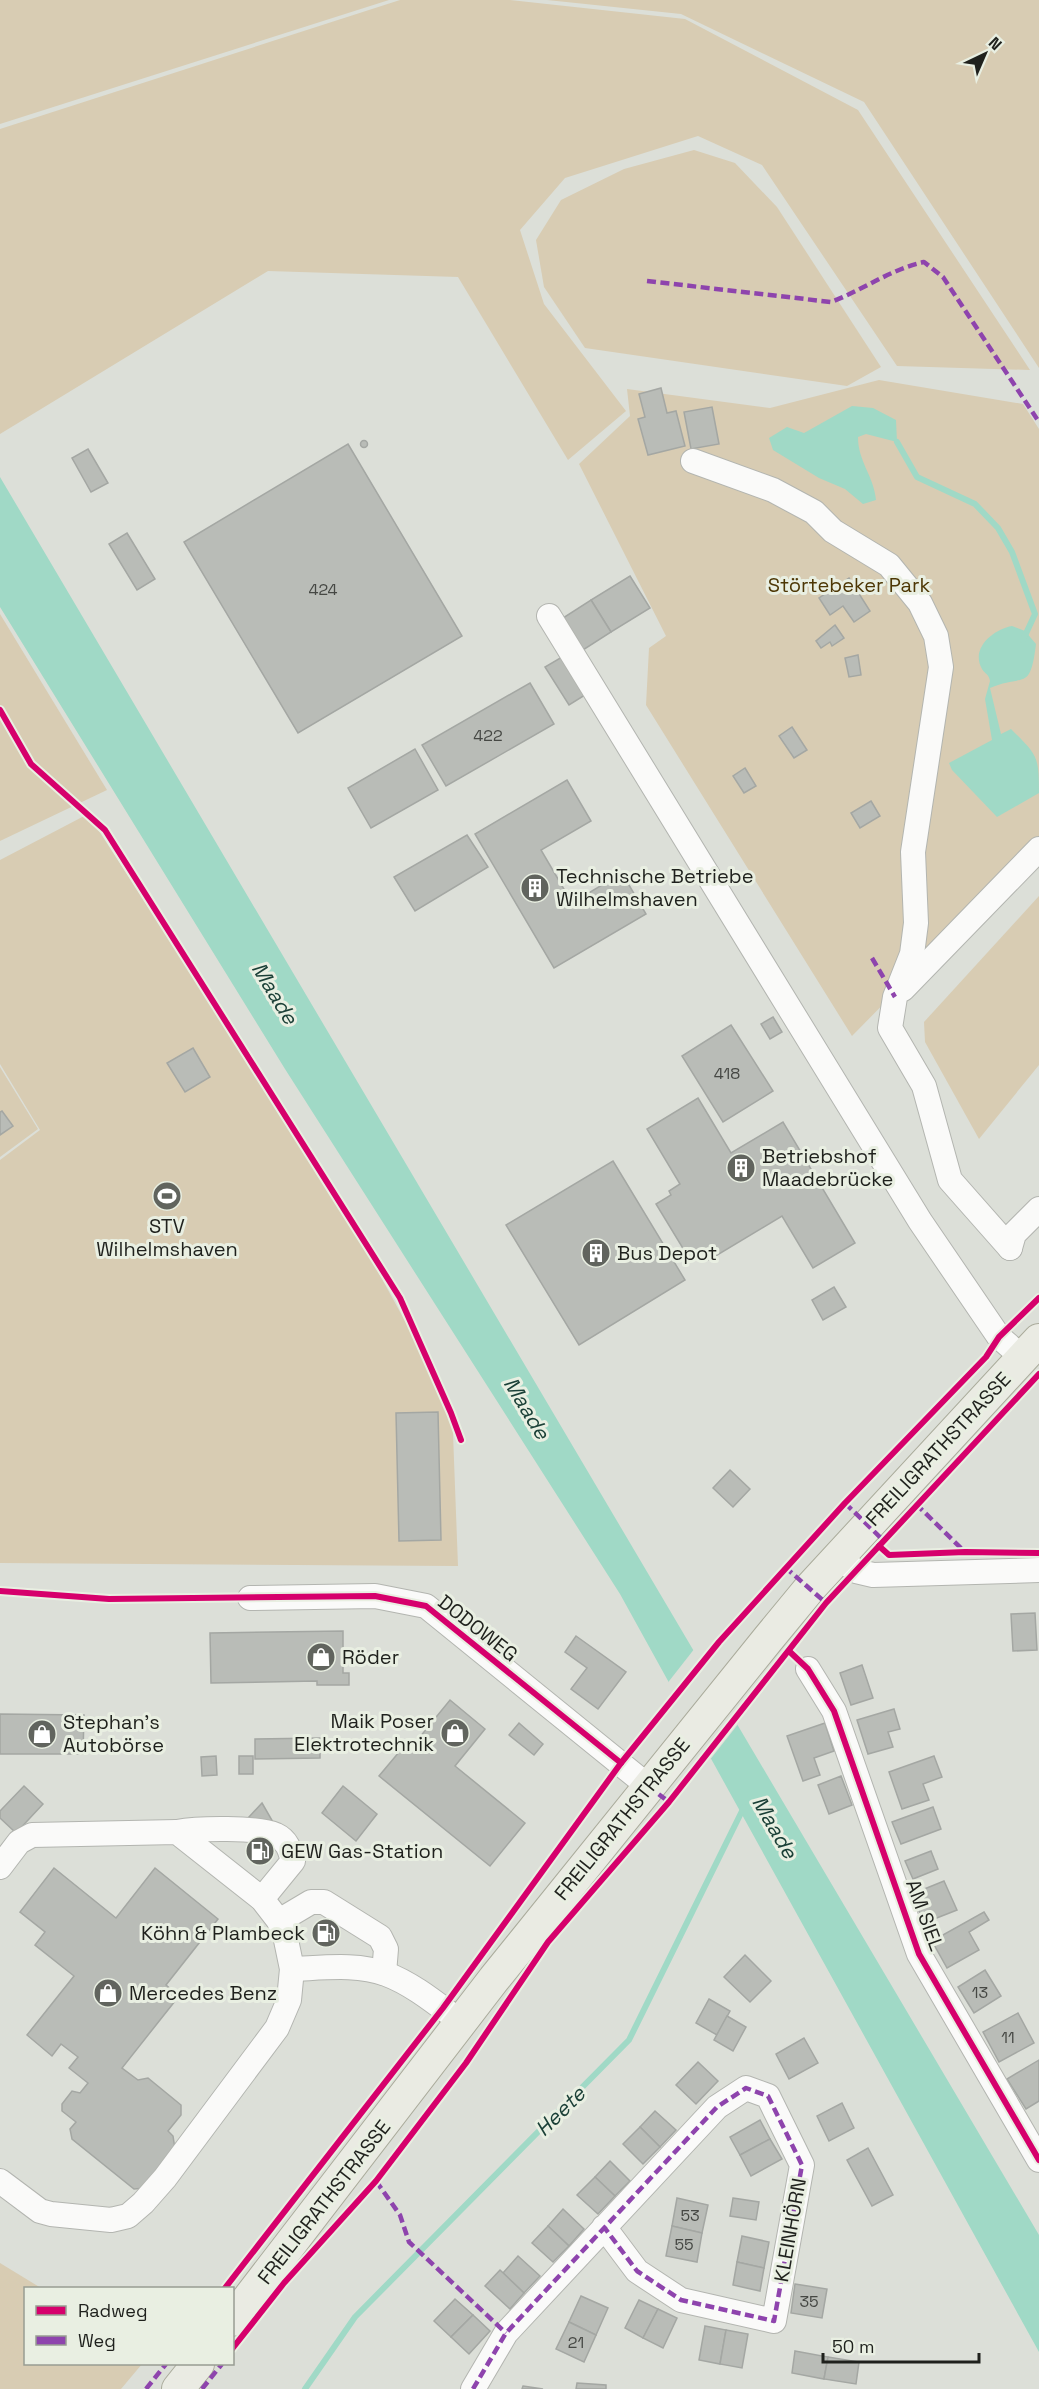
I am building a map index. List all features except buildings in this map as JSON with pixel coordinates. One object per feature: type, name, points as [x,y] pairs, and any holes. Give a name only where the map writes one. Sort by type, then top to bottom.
[{"type":"main road","name":"FREILIGRATHSTRASSE","points":[[234,2317],[461,2022],[746,1665],[839,1557],[1031,1349]]},
{"type":"main road","points":[[178,2389],[197,2365]]},
{"type":"street","points":[[693,461],[773,490],[814,513],[834,531],[889,565],[920,603],[936,636],[941,667],[913,852],[916,923],[912,954],[895,997],[890,1028],[924,1086],[950,1180],[1010,1248],[1014,1234],[1039,1209]]},
{"type":"street","points":[[549,616],[920,1221],[999,1337],[1031,1349]]},
{"type":"street","points":[[895,997],[1039,849]]},
{"type":"street","points":[[839,1557],[856,1571],[873,1575],[1039,1570]]},
{"type":"street","name":"DODOWEG","points":[[250,1598],[375,1596],[426,1606],[648,1786]]},
{"type":"street","name":"AM SIEL","points":[[808,1669],[834,1711],[920,1954],[1039,2160]]},
{"type":"street","points":[[0,1867],[19,1842],[32,1835],[177,1832],[207,1827],[275,1835],[289,1846],[293,1861],[262,1899]]},
{"type":"street","points":[[0,2181],[40,2211],[111,2220],[128,2216],[143,2204],[165,2178],[277,2028],[289,2000],[292,1969],[279,1921],[262,1899],[177,1832]]},
{"type":"street","points":[[279,1921],[310,1902],[324,1902],[380,1937],[386,1949],[384,1973]]},
{"type":"street","points":[[292,1969],[340,1968],[384,1973],[402,1981],[461,2022]]},
{"type":"street","name":"KLEINHÖRN","points":[[473,2389],[506,2333],[604,2227],[717,2106],[746,2088],[768,2096],[802,2165],[774,2321],[681,2300],[637,2271],[604,2227]]},
{"type":"green space","points":[[0,0],[389,0],[0,124]]},
{"type":"green space","points":[[400,0],[510,0],[685,19],[858,110],[1030,370],[897,366],[762,165],[698,136],[565,178],[520,230],[544,304],[626,411],[568,460],[458,277],[268,271],[0,434],[0,129]]},
{"type":"green space","points":[[547,0],[1039,0],[1039,368],[864,102],[681,14]]},
{"type":"green space","points":[[694,150],[735,163],[777,207],[881,367],[847,386],[585,348],[544,287],[536,240],[561,200],[624,169]]},
{"type":"green space","name":"Störtebeker Park","points":[[879,380],[1023,404],[1039,429],[1039,846],[852,1036],[646,705],[649,648],[666,636],[579,464],[630,416],[627,389],[770,408]]},
{"type":"green space","points":[[0,614],[107,790],[0,841]]},
{"type":"green space","points":[[88,814],[347,1215],[452,1407],[458,1566],[0,1563],[0,1160],[40,1130],[0,1064],[0,860]],"holes":[[[437,1412],[441,1540],[399,1541],[396,1413]]]},
{"type":"green space","points":[[1039,896],[1039,1065],[979,1139],[925,1042],[924,1022]]},
{"type":"green space","points":[[0,1067],[38,1129],[0,1157]]},
{"type":"green space","points":[[0,2263],[39,2287],[24,2287],[24,2365],[141,2365],[121,2389],[0,2389]]},
{"type":"water","points":[[852,406],[873,408],[896,420],[897,442],[866,434],[858,437],[876,500],[863,504],[845,489],[819,478],[773,450],[769,438],[787,427],[804,433]]},
{"type":"water","name":"Maade","points":[[0,477],[1039,2235],[1039,2352],[620,1594],[285,1069],[0,607]]},
{"type":"water","points":[[1012,626],[1025,631],[1036,644],[1031,669],[1028,676],[1023,679],[990,688],[1001,734],[1011,729],[1035,756],[1039,793],[997,817],[952,770],[949,763],[992,740],[985,699],[990,681],[982,669],[979,654],[981,647],[991,635]]},
{"type":"pier","points":[[695,1648],[739,1723],[709,1761],[666,1685]]},
{"type":"waterway","points":[[897,442],[917,477],[975,504],[998,528],[1012,552],[1035,614],[1023,640]]},
{"type":"waterway","name":"Heete","points":[[305,2389],[355,2317],[629,2040],[744,1807]]},
{"type":"marked path","points":[[647,281],[831,302],[900,270],[924,262],[943,277],[1039,422]]},
{"type":"marked path","points":[[872,958],[895,997]]},
{"type":"marked path","points":[[845,1503],[883,1540]]},
{"type":"marked path","points":[[916,1504],[965,1552]]},
{"type":"marked path","points":[[785,1567],[826,1603]]},
{"type":"marked path","points":[[648,1786],[669,1802]]},
{"type":"marked path","points":[[473,2389],[506,2333],[717,2107],[746,2088],[768,2096],[802,2165],[774,2321],[681,2300],[637,2271],[604,2227]]},
{"type":"marked path","points":[[376,2181],[400,2215],[409,2242],[506,2333]]},
{"type":"marked path","points":[[146,2389],[165,2365]]},
{"type":"marked path","points":[[202,2389],[221,2365]]},
{"type":"cycle path","points":[[0,710],[31,764],[105,830],[400,1298],[461,1440]]},
{"type":"cycle path","points":[[226,2287],[443,2008],[621,1763],[719,1642],[845,1503],[986,1357],[999,1337],[1039,1298]]},
{"type":"cycle path","points":[[234,2346],[284,2283],[376,2181],[466,2063],[548,1942],[669,1802],[826,1603],[1039,1374]]},
{"type":"cycle path","points":[[879,1546],[889,1555],[965,1552],[1039,1553]]},
{"type":"cycle path","points":[[0,1591],[109,1599],[375,1596],[426,1606],[621,1763]]},
{"type":"cycle path","points":[[789,1651],[808,1669],[834,1711],[919,1954],[1039,2160]]},
{"type":"place","name":"Technische Betriebe Wilhelmshaven","points":[[535,888]]},
{"type":"place","name":"Betriebshof Maadebrücke","points":[[741,1168]]},
{"type":"place","name":"STV Wilhelmshaven","points":[[167,1196]]},
{"type":"place","name":"Bus Depot","points":[[596,1253]]},
{"type":"place","name":"Röder","points":[[321,1657]]},
{"type":"place","name":"Maik Poser Elektrotechnik","points":[[455,1733]]},
{"type":"place","name":"Stephan's Autobörse","points":[[42,1734]]},
{"type":"place","name":"GEW Gas-Station","points":[[260,1851]]},
{"type":"place","name":"Köhn & Plambeck","points":[[326,1933]]},
{"type":"place","name":"Mercedes Benz","points":[[108,1993]]}]
